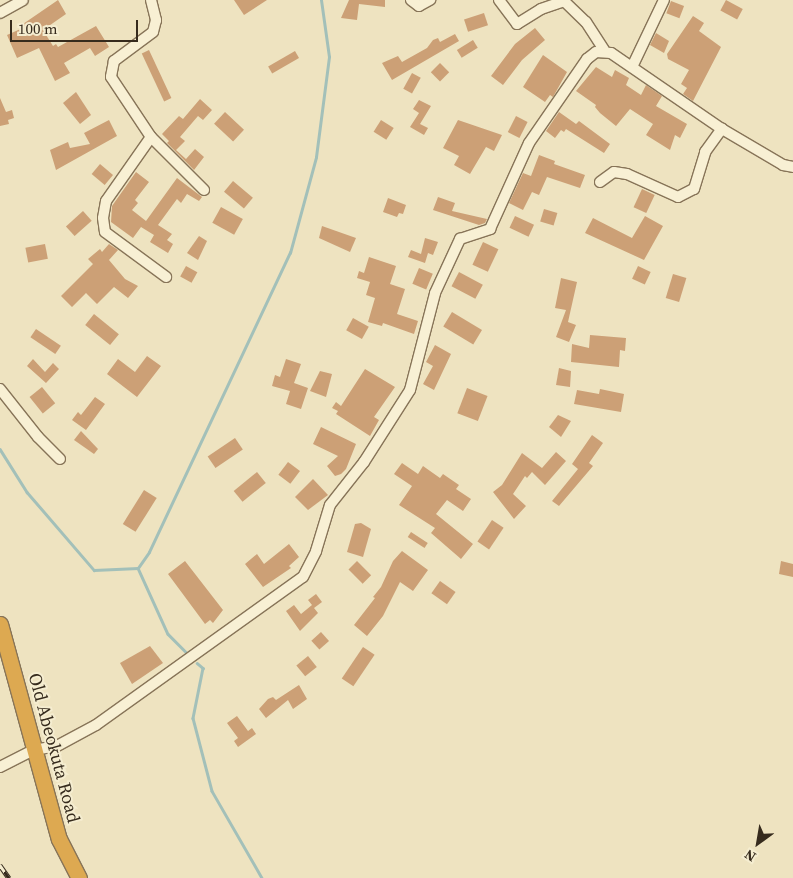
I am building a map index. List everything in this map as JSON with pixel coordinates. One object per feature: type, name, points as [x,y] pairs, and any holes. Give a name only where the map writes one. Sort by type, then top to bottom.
[{"type":"highway","name":"Old Abeokuta Road","points":[[0,624],[60,839],[79,878]]},
{"type":"street","points":[[0,12],[23,0]]},
{"type":"street","points":[[151,0],[156,20],[153,32],[118,57],[110,70],[119,93],[151,137],[204,190]]},
{"type":"street","points":[[411,0],[419,6],[430,0]]},
{"type":"street","points":[[499,0],[516,24],[541,9],[564,1],[586,22],[604,50],[722,129],[783,165],[793,167]]},
{"type":"street","points":[[632,67],[664,0]]},
{"type":"street","points":[[0,767],[34,750],[57,746],[96,725],[303,577],[316,551],[330,505],[364,462],[410,390],[435,293],[460,239],[490,229],[529,143],[587,59],[604,50]]},
{"type":"street","points":[[600,182],[614,172],[627,174],[678,197],[694,189],[704,152],[722,129]]},
{"type":"street","points":[[151,137],[106,201],[103,218],[105,232],[166,277]]},
{"type":"street","points":[[0,388],[38,437],[60,459]]},
{"type":"building","points":[[58,0],[66,14],[43,30],[53,46],[56,44],[58,47],[96,26],[109,47],[95,56],[90,48],[64,63],[70,73],[55,81],[39,48],[17,58],[7,35],[25,27],[23,24]]},
{"type":"building","points":[[234,0],[267,0],[244,15]]},
{"type":"building","points":[[349,0],[385,0],[385,7],[359,4],[357,20],[341,18]]},
{"type":"building","points":[[726,0],[743,9],[737,20],[720,11]]},
{"type":"building","points":[[671,1],[684,6],[679,18],[666,13]]},
{"type":"building","points":[[484,13],[488,25],[468,32],[464,19]]},
{"type":"building","points":[[693,16],[704,23],[699,31],[721,47],[693,101],[683,94],[687,88],[681,84],[689,70],[668,59],[667,54]]},
{"type":"building","points":[[535,28],[545,40],[522,60],[503,85],[491,76],[515,44]]},
{"type":"building","points":[[656,33],[669,41],[664,53],[650,45]]},
{"type":"building","points":[[455,34],[459,41],[392,80],[382,63],[398,56],[402,62],[427,48],[433,40],[438,38],[440,42]]},
{"type":"building","points":[[473,40],[478,48],[462,58],[457,50]]},
{"type":"building","points":[[149,50],[171,98],[164,101],[142,53]]},
{"type":"building","points":[[295,51],[299,58],[272,73],[268,66]]},
{"type":"building","points":[[543,55],[567,72],[553,97],[550,95],[545,102],[523,87]]},
{"type":"building","points":[[440,63],[449,72],[440,81],[431,72]]},
{"type":"building","points":[[596,67],[612,77],[615,70],[629,78],[626,85],[641,95],[646,85],[662,96],[656,106],[687,124],[680,138],[675,135],[670,150],[646,135],[653,124],[630,109],[616,126],[600,113],[595,107],[596,105],[576,91]]},
{"type":"building","points":[[412,73],[421,78],[412,94],[403,89]]},
{"type":"building","points":[[76,92],[91,115],[80,124],[63,103]]},
{"type":"building","points":[[0,98],[6,112],[12,110],[14,118],[8,120],[9,124],[0,126]]},
{"type":"building","points":[[200,99],[212,110],[203,120],[198,116],[180,137],[185,141],[176,150],[186,159],[195,149],[204,157],[194,170],[167,143],[169,141],[162,134],[179,116],[183,119]]},
{"type":"building","points":[[419,100],[431,106],[420,124],[428,128],[424,135],[410,127],[419,113],[413,109]]},
{"type":"building","points":[[225,112],[244,130],[233,141],[214,124]]},
{"type":"building","points":[[559,112],[576,124],[579,121],[610,144],[604,153],[566,129],[564,132],[561,130],[555,138],[546,131]]},
{"type":"building","points":[[516,116],[528,122],[519,138],[508,132]]},
{"type":"building","points":[[109,120],[117,136],[56,170],[50,150],[68,142],[70,148],[90,144],[84,133]]},
{"type":"building","points":[[381,120],[394,128],[386,140],[374,132]]},
{"type":"building","points":[[458,120],[502,135],[494,151],[486,147],[470,174],[454,165],[459,156],[443,148]]},
{"type":"building","points":[[539,155],[555,161],[554,164],[585,175],[580,188],[547,177],[539,195],[532,192],[523,210],[509,203],[523,173],[531,176]]},
{"type":"building","points":[[100,164],[113,175],[105,185],[92,174]]},
{"type":"building","points":[[136,172],[149,182],[135,200],[138,203],[132,210],[146,221],[177,178],[202,197],[199,201],[187,194],[181,203],[177,199],[158,225],[172,234],[167,240],[173,244],[168,253],[150,242],[154,235],[141,227],[133,238],[111,222],[112,206]]},
{"type":"building","points":[[233,181],[253,198],[244,208],[224,192]]},
{"type":"building","points":[[642,189],[655,195],[646,213],[634,207]]},
{"type":"building","points":[[438,197],[455,203],[452,211],[487,219],[485,223],[479,225],[433,210]]},
{"type":"building","points":[[388,198],[406,205],[403,214],[399,213],[397,217],[383,212]]},
{"type":"building","points":[[221,207],[243,219],[234,235],[212,223]]},
{"type":"building","points":[[544,209],[557,213],[554,226],[540,221]]},
{"type":"building","points":[[83,211],[92,221],[75,236],[66,226]]},
{"type":"building","points":[[515,216],[534,225],[529,237],[510,228]]},
{"type":"building","points":[[645,216],[663,226],[644,260],[585,233],[593,218],[632,238]]},
{"type":"building","points":[[322,226],[356,238],[350,252],[319,238]]},
{"type":"building","points":[[199,236],[207,241],[198,260],[187,253]]},
{"type":"building","points":[[425,238],[438,242],[433,255],[428,253],[425,263],[408,257],[411,250],[421,254]]},
{"type":"building","points":[[483,242],[498,249],[488,272],[472,265]]},
{"type":"building","points":[[45,244],[48,259],[28,263],[25,248]]},
{"type":"building","points":[[109,244],[118,250],[109,260],[125,279],[138,286],[128,298],[114,287],[97,304],[86,293],[72,307],[61,296],[93,264],[88,259],[100,249],[102,252]]},
{"type":"building","points":[[369,257],[396,266],[390,284],[405,289],[397,314],[418,321],[414,334],[383,323],[382,326],[368,322],[375,298],[366,295],[370,282],[357,278],[359,271],[364,273]]},
{"type":"building","points":[[186,266],[197,272],[192,283],[180,276]]},
{"type":"building","points":[[638,266],[651,272],[645,285],[632,279]]},
{"type":"building","points":[[419,268],[433,274],[426,290],[412,284]]},
{"type":"building","points":[[459,272],[483,285],[475,299],[451,286]]},
{"type":"building","points":[[673,274],[686,278],[679,302],[666,298]]},
{"type":"building","points":[[561,278],[577,282],[568,322],[576,325],[569,342],[556,337],[566,310],[555,308]]},
{"type":"building","points":[[452,312],[482,330],[473,345],[443,327]]},
{"type":"building","points":[[94,314],[119,334],[110,345],[85,325]]},
{"type":"building","points":[[353,318],[369,327],[362,339],[346,330]]},
{"type":"building","points":[[36,329],[61,346],[55,354],[30,337]]},
{"type":"building","points":[[590,335],[626,338],[625,351],[620,350],[619,367],[571,362],[572,344],[589,348]]},
{"type":"building","points":[[435,345],[451,354],[434,390],[423,384],[433,366],[426,362]]},
{"type":"building","points":[[147,356],[161,366],[137,397],[107,374],[118,359],[135,372]]},
{"type":"building","points":[[33,359],[45,372],[53,363],[59,369],[46,383],[27,366]]},
{"type":"building","points":[[286,359],[301,364],[294,383],[308,388],[301,409],[286,404],[290,391],[272,386],[275,375],[280,377]]},
{"type":"building","points":[[559,368],[571,371],[570,387],[556,385]]},
{"type":"building","points":[[365,369],[395,387],[374,417],[379,420],[370,436],[336,414],[338,411],[332,408],[336,402],[341,406]]},
{"type":"building","points":[[320,371],[332,374],[326,397],[310,391]]},
{"type":"building","points":[[42,387],[55,403],[43,413],[30,397]]},
{"type":"building","points":[[467,388],[488,396],[478,421],[457,413]]},
{"type":"building","points":[[600,389],[624,394],[621,412],[574,404],[577,390],[599,394]]},
{"type":"building","points":[[95,397],[105,404],[86,430],[72,420],[78,412],[81,415]]},
{"type":"building","points":[[558,415],[571,421],[561,437],[549,427]]},
{"type":"building","points":[[321,427],[356,444],[346,469],[341,474],[335,476],[327,466],[338,456],[313,444]]},
{"type":"building","points":[[81,431],[98,449],[94,454],[74,440]]},
{"type":"building","points":[[592,435],[603,443],[589,463],[593,466],[559,506],[552,501],[578,469],[572,464]]},
{"type":"building","points":[[235,438],[243,450],[215,468],[208,456]]},
{"type":"building","points":[[556,452],[566,461],[545,485],[532,472],[527,478],[525,476],[513,494],[526,506],[514,519],[493,492],[502,485],[522,453],[542,468]]},
{"type":"building","points":[[288,462],[300,471],[290,484],[278,475]]},
{"type":"building","points":[[402,463],[418,474],[423,466],[440,478],[443,474],[459,485],[456,489],[471,499],[463,511],[447,500],[436,514],[473,544],[461,559],[431,533],[435,528],[399,505],[412,486],[394,474]]},
{"type":"building","points":[[257,472],[266,483],[242,502],[234,491]]},
{"type":"building","points":[[313,479],[328,495],[308,510],[295,497]]},
{"type":"building","points":[[144,490],[157,498],[136,532],[123,524]]},
{"type":"building","points":[[492,520],[504,528],[489,549],[477,542]]},
{"type":"building","points":[[361,523],[371,529],[363,557],[347,552],[355,524]]},
{"type":"building","points":[[411,532],[428,543],[425,548],[408,537]]},
{"type":"building","points":[[289,544],[299,557],[289,566],[291,568],[263,587],[245,564],[257,554],[264,564]]},
{"type":"building","points":[[402,551],[428,570],[413,591],[400,582],[383,616],[367,636],[354,625],[375,598],[373,597],[381,587],[393,561]]},
{"type":"building","points":[[185,561],[223,610],[213,623],[210,620],[205,624],[168,574]]},
{"type":"building","points":[[357,561],[371,575],[363,584],[349,569]]},
{"type":"building","points":[[781,561],[793,564],[793,577],[779,574]]},
{"type":"building","points":[[440,581],[456,592],[447,604],[431,593]]},
{"type":"building","points":[[316,594],[322,602],[314,608],[318,613],[300,631],[286,611],[294,605],[301,614],[312,605],[308,600]]},
{"type":"building","points":[[321,632],[329,641],[319,650],[311,641]]},
{"type":"building","points":[[150,646],[163,663],[132,684],[120,663]]},
{"type":"building","points":[[363,647],[375,655],[353,686],[342,679]]},
{"type":"building","points":[[308,656],[317,667],[305,676],[296,665]]},
{"type":"building","points":[[299,685],[307,699],[293,709],[288,700],[266,718],[259,709],[268,699],[273,697],[276,700]]},
{"type":"building","points":[[237,716],[248,731],[252,728],[256,734],[238,747],[234,741],[238,738],[227,723]]},
{"type":"waterway","points":[[138,568],[149,552],[290,253],[316,157],[329,57],[321,0]]},
{"type":"waterway","points":[[0,449],[27,492],[94,570],[138,568],[168,634],[186,652]]},
{"type":"waterway","points":[[197,663],[203,668],[193,718],[212,791],[262,878]]},
{"type":"railway","points":[[0,865],[9,878]]}]
